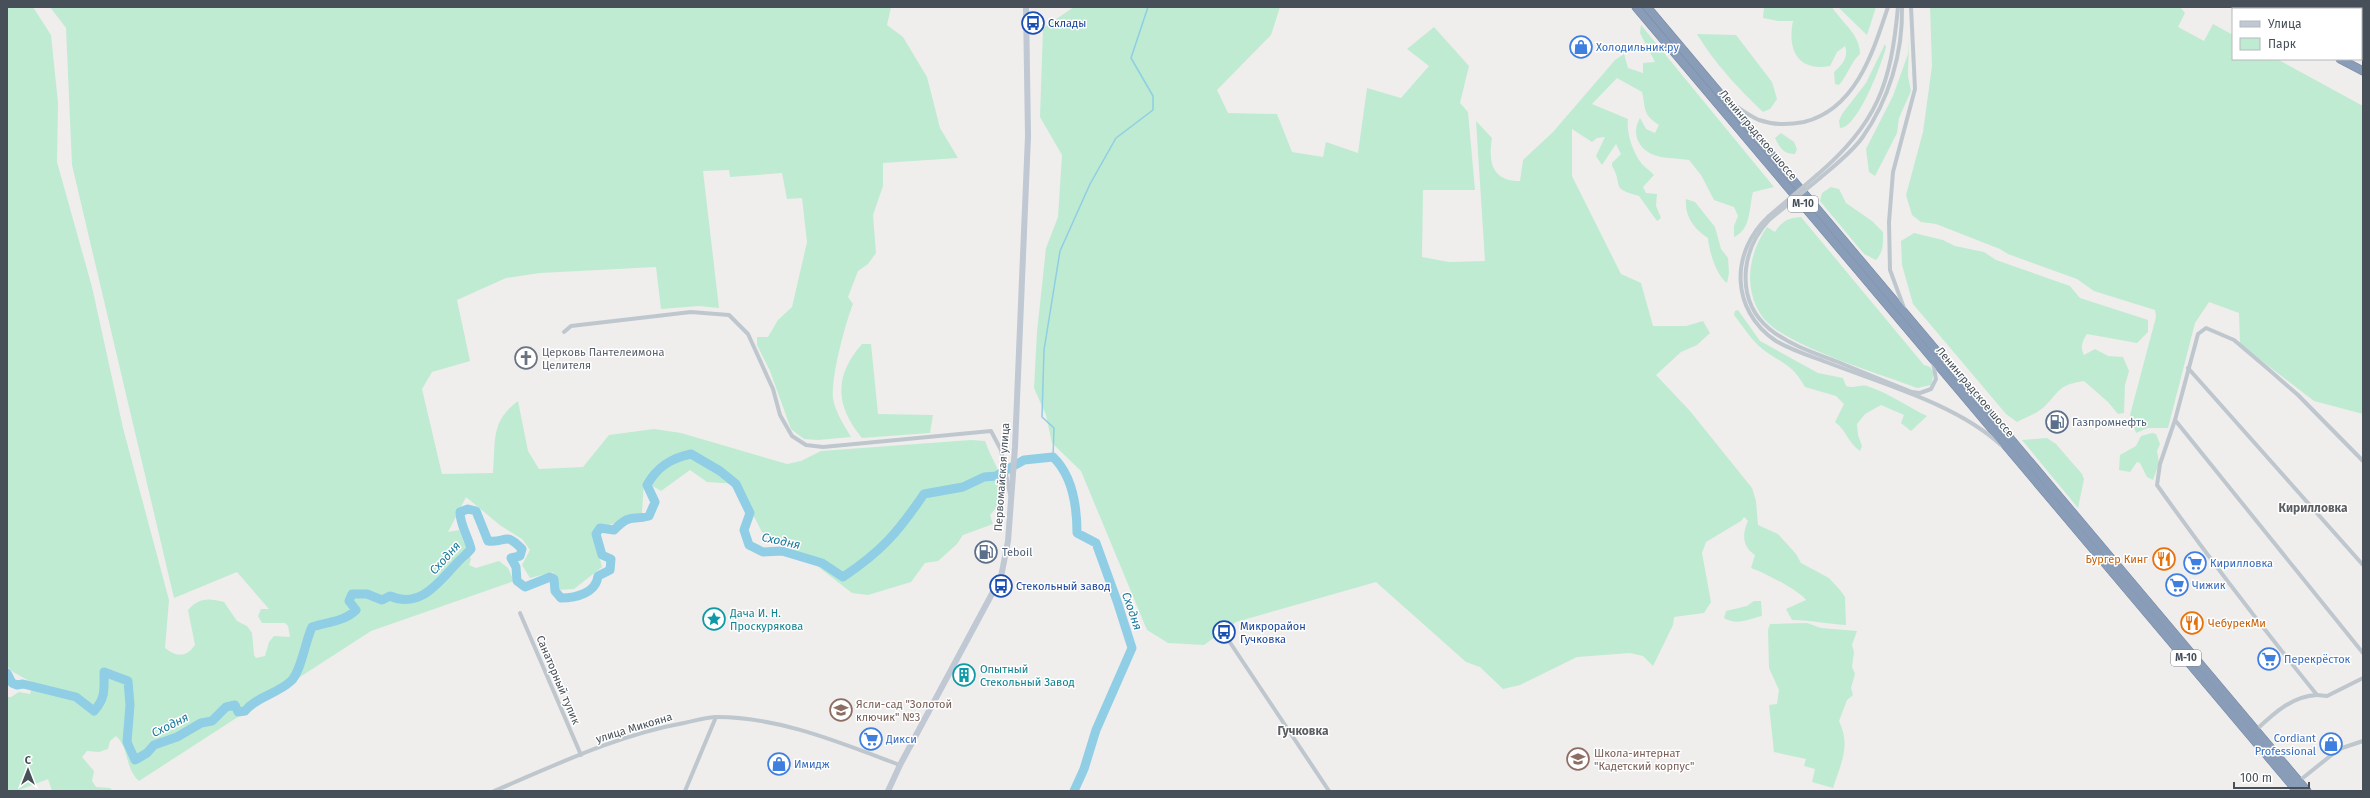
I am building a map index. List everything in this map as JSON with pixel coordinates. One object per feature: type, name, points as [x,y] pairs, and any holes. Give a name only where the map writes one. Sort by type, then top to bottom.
[{"type":"highway","name":"Ленинградское шоссе","points":[[1636,7],[2297,791]]},
{"type":"highway","name":"Ленинградское шоссе","points":[[1647,7],[1908,315],[2307,791]]},
{"type":"highway","points":[[2342,60],[2363,71]]},
{"type":"main road","name":"Первомайская улица","points":[[888,791],[900,765],[1001,577],[1006,557],[1011,500],[1010,479],[1015,447],[1028,136],[1026,7]]},
{"type":"street","points":[[1725,98],[1758,120],[1769,123],[1794,124],[1820,117],[1840,104],[1859,78],[1888,7]]},
{"type":"street","points":[[1819,177],[1855,140],[1881,94],[1891,65],[1898,7]]},
{"type":"street","points":[[1902,7],[1896,66],[1882,104],[1862,138],[1751,235],[1743,255],[1740,275],[1747,307],[1758,325],[1785,346],[1954,412],[1997,442],[2021,463]]},
{"type":"street","points":[[1908,315],[1891,278],[1888,239],[1893,172],[1915,89],[1911,7]]},
{"type":"street","points":[[1769,218],[1753,242],[1745,276],[1751,306],[1767,328],[1788,343],[1912,392],[1920,393],[1931,389],[1936,379],[1936,370],[1929,353]]},
{"type":"street","points":[[564,332],[571,326],[691,312],[729,315],[748,334],[773,389],[780,415],[792,436],[798,442],[806,445],[823,447],[991,431],[1001,450],[1003,463],[1010,479]]},
{"type":"street","points":[[2317,695],[2252,614],[2157,485],[2160,464],[2175,420],[2198,334],[2206,328],[2234,340],[2298,395],[2363,460]]},
{"type":"street","points":[[2188,368],[2363,565]]},
{"type":"street","points":[[2175,420],[2363,653]]},
{"type":"street","name":"Санаторный тупик","points":[[520,613],[581,755]]},
{"type":"street","points":[[1227,638],[1328,791]]},
{"type":"street","points":[[2256,730],[2269,718],[2298,697],[2317,695],[2327,696],[2363,678]]},
{"type":"street","points":[[685,791],[716,717]]},
{"type":"street","name":"улица Микояна","points":[[494,791],[608,744],[661,727],[716,717],[765,722],[822,735],[900,765]]},
{"type":"street","points":[[2299,781],[2339,749],[2363,741]]},
{"type":"green space","points":[[7,7],[33,7],[51,35],[58,103],[57,162],[92,287],[123,428],[169,600],[165,648],[169,651],[181,655],[188,652],[195,645],[188,610],[196,603],[204,600],[224,602],[237,621],[247,626],[252,633],[254,655],[256,658],[265,656],[269,642],[274,636],[290,637],[288,626],[285,623],[262,623],[258,616],[261,609],[269,609],[237,572],[174,598],[72,165],[66,28],[50,7],[891,7],[887,25],[903,37],[927,77],[940,128],[958,158],[883,163],[883,186],[873,215],[876,253],[868,264],[858,271],[848,297],[853,304],[846,324],[834,377],[834,403],[840,418],[851,437],[818,440],[804,439],[791,429],[770,371],[757,345],[757,337],[768,337],[778,320],[792,307],[807,242],[802,198],[787,199],[782,173],[730,177],[729,170],[703,171],[719,308],[699,306],[661,309],[656,267],[540,273],[506,278],[457,300],[470,361],[432,372],[422,389],[442,474],[493,473],[496,433],[503,417],[518,401],[528,451],[539,469],[583,467],[609,435],[654,429],[681,433],[787,464],[801,461],[821,451],[971,440],[985,441],[1001,478],[1002,487],[1002,496],[998,505],[990,515],[993,524],[963,535],[957,544],[938,561],[925,563],[911,582],[868,595],[852,593],[812,562],[762,532],[737,484],[707,482],[690,470],[661,491],[644,481],[642,513],[632,515],[618,522],[602,527],[594,535],[602,567],[574,589],[558,590],[553,572],[530,578],[522,565],[530,550],[522,539],[501,526],[466,497],[448,532],[459,530],[471,559],[469,565],[476,568],[499,561],[508,568],[514,581],[371,631],[139,781],[131,770],[123,746],[116,736],[110,741],[108,749],[99,752],[87,751],[82,757],[94,771],[92,781],[96,787],[110,788],[113,791],[52,791],[48,779],[17,791],[7,791],[7,697],[11,697],[19,692],[30,694],[33,683],[13,672],[7,666]]},
{"type":"green space","points":[[1074,7],[1280,7],[1271,35],[1217,90],[1228,113],[1277,114],[1292,152],[1323,157],[1326,142],[1358,153],[1367,88],[1401,98],[1429,66],[1407,49],[1434,27],[1469,66],[1460,103],[1468,112],[1475,190],[1423,190],[1422,257],[1449,262],[1485,261],[1476,121],[1492,138],[1492,162],[1498,174],[1503,178],[1520,181],[1523,160],[1553,132],[1615,60],[1624,54],[1628,68],[1643,73],[1643,63],[1655,62],[1640,33],[1641,25],[1774,187],[1753,192],[1750,211],[1744,229],[1740,234],[1734,237],[1734,226],[1738,216],[1734,207],[1714,200],[1701,175],[1689,160],[1654,155],[1640,145],[1636,135],[1636,129],[1640,118],[1646,129],[1655,133],[1659,125],[1647,114],[1642,92],[1617,78],[1592,104],[1628,119],[1629,136],[1633,149],[1642,164],[1654,175],[1643,187],[1646,193],[1657,194],[1656,206],[1661,218],[1657,221],[1639,196],[1624,191],[1620,188],[1612,166],[1612,163],[1621,154],[1616,144],[1602,165],[1596,156],[1605,137],[1597,138],[1592,142],[1572,129],[1572,176],[1621,274],[1641,283],[1653,326],[1686,326],[1703,321],[1710,333],[1697,345],[1681,352],[1656,375],[1690,411],[1752,488],[1756,501],[1758,525],[1778,534],[1796,554],[1801,563],[1829,578],[1840,590],[1845,597],[1846,625],[1792,620],[1786,609],[1806,600],[1789,587],[1764,573],[1751,568],[1755,555],[1745,544],[1744,535],[1748,521],[1744,517],[1741,521],[1706,542],[1702,553],[1711,602],[1704,613],[1674,617],[1673,625],[1653,666],[1643,656],[1630,653],[1577,657],[1520,685],[1503,689],[1480,667],[1466,662],[1376,582],[1236,622],[1204,645],[1168,643],[1147,630],[1081,471],[1052,443],[1046,415],[1034,388],[1037,332],[1046,248],[1058,217],[1062,155],[1040,117],[1043,28]]},
{"type":"green space","points":[[1764,7],[1832,7],[1857,40],[1860,54],[1839,85],[1835,84],[1834,72],[1840,67],[1844,60],[1846,54],[1845,46],[1837,52],[1830,66],[1810,66],[1797,57],[1794,50],[1792,41],[1793,21],[1778,21],[1763,18]]},
{"type":"green space","points":[[1838,7],[1876,7],[1867,35]]},
{"type":"green space","points":[[1930,7],[2180,7],[2185,13],[2178,27],[2204,41],[2213,24],[2232,34],[2232,60],[2279,60],[2363,106],[2363,414],[2314,401],[2240,344],[2239,313],[2209,302],[2195,323],[2168,428],[2148,428],[2136,433],[2130,415],[2156,317],[2155,310],[2094,291],[2077,279],[2008,254],[2000,249],[1936,224],[1921,222],[1912,215],[1906,195],[1923,132],[1932,66]]},
{"type":"green space","points":[[1697,34],[1736,35],[1772,82],[1777,99],[1770,109],[1763,112],[1745,94],[1719,66]]},
{"type":"green space","points":[[1909,38],[1908,76],[1911,91],[1899,118],[1897,133],[1875,176],[1869,172],[1866,149],[1893,96],[1908,54]]},
{"type":"green space","points":[[1885,44],[1886,47],[1880,66],[1868,94],[1854,118],[1847,125],[1840,128],[1839,121],[1842,114],[1866,83]]},
{"type":"green space","points":[[1781,133],[1794,142],[1797,149],[1795,154],[1785,152],[1780,147],[1775,138]]},
{"type":"green space","points":[[1831,187],[1839,189],[1846,203],[1872,221],[1883,232],[1882,250],[1876,260],[1864,254],[1820,201],[1822,193]]},
{"type":"green space","points":[[1686,199],[1695,202],[1715,227],[1721,249],[1728,258],[1729,273],[1727,283],[1716,269],[1708,238],[1703,235],[1691,222],[1687,211]]},
{"type":"green space","points":[[1801,217],[1924,365],[1930,367],[1934,373],[1931,385],[1917,388],[1836,359],[1794,340],[1777,330],[1765,320],[1753,297],[1751,285],[1750,273],[1755,249],[1767,227],[1775,232],[1780,225],[1786,221],[1792,218]]},
{"type":"green space","points":[[1914,233],[1943,240],[1955,246],[1984,252],[1996,260],[2070,286],[2080,298],[2148,320],[2148,332],[2137,343],[2087,334],[2083,342],[2082,350],[2084,355],[2095,349],[2108,356],[2123,357],[2129,371],[2125,385],[2124,413],[2118,414],[2108,402],[2084,381],[2069,384],[2064,387],[2057,392],[2041,409],[2017,422],[2006,414],[1913,304],[1902,265],[1901,241]]},
{"type":"green space","points":[[1738,310],[1760,341],[1818,373],[1843,378],[1846,386],[1865,386],[1875,389],[1927,416],[1911,431],[1901,423],[1904,415],[1881,405],[1865,414],[1857,424],[1858,435],[1862,446],[1860,451],[1835,422],[1844,404],[1836,396],[1805,387],[1795,372],[1766,352],[1752,339],[1734,315],[1735,311]]},
{"type":"green space","points":[[862,344],[871,344],[878,414],[933,415],[930,433],[862,438],[853,426],[847,414],[841,391],[846,368]]},
{"type":"green space","points":[[2152,433],[2156,434],[2160,444],[2157,451],[2159,463],[2153,480],[2147,477],[2140,463],[2137,462],[2130,472],[2119,470],[2120,455],[2136,446],[2141,436]]},
{"type":"green space","points":[[2047,438],[2056,444],[2082,474],[2084,479],[2078,508],[2022,440]]},
{"type":"green space","points":[[1754,601],[1761,601],[1762,616],[1738,622],[1724,618],[1726,611],[1747,606]]},
{"type":"green space","points":[[1807,623],[1821,628],[1857,631],[1852,645],[1854,652],[1852,667],[1855,674],[1851,688],[1853,695],[1847,700],[1839,721],[1843,730],[1844,754],[1833,788],[1812,782],[1815,769],[1804,766],[1806,759],[1774,752],[1769,705],[1777,704],[1779,690],[1769,668],[1768,630],[1770,624]]},
{"type":"waterway","points":[[1053,457],[1054,428],[1042,417],[1044,350],[1060,251],[1090,184],[1116,138],[1153,110],[1153,96],[1131,58],[1148,7]]},
{"type":"waterway","name":"Сходня","points":[[7,673],[12,683],[17,685],[23,684],[76,697],[94,711],[101,702],[104,689],[104,672],[128,681],[130,705],[127,742],[135,760],[147,753],[154,745],[177,737],[201,723],[212,721],[226,707],[235,705],[238,712],[245,711],[255,702],[291,681],[298,671],[312,627],[346,617],[356,610],[349,601],[352,594],[367,594],[382,600],[390,596],[401,599],[410,599],[419,597],[428,592],[471,549],[460,517],[460,512],[468,509],[476,511],[488,541],[509,539],[522,549],[520,556],[511,558],[516,567],[517,581],[525,587],[550,577],[554,579],[555,591],[561,598],[579,596],[593,587],[598,576],[610,570],[611,559],[602,555],[596,534],[600,528],[614,530],[628,519],[649,516],[655,502],[647,485],[655,473],[665,464],[677,458],[691,454],[720,471],[736,484],[750,513],[744,530],[749,545],[763,552],[782,551],[822,563],[843,577],[857,568],[888,540],[906,519],[924,494],[963,487],[984,477],[996,476],[1024,460],[1053,457],[1060,465],[1069,482],[1075,502],[1077,533],[1096,543],[1132,648],[1096,730],[1084,769],[1074,791]]},
{"type":"place","name":"Склады","points":[[1033,23]]},
{"type":"place","name":"Холодильник.ру","points":[[1581,47]]},
{"type":"place","name":"Церковь Пантелеимона Целителя","points":[[526,358]]},
{"type":"place","name":"Газпромнефть","points":[[2057,422]]},
{"type":"place","name":"Teboil","points":[[986,552]]},
{"type":"place","name":"Бургер Кинг","points":[[2164,559]]},
{"type":"place","name":"Кирилловка","points":[[2195,563]]},
{"type":"place","name":"Чижик","points":[[2177,585]]},
{"type":"place","name":"Стекольный завод","points":[[1001,586]]},
{"type":"place","name":"Дача И. Н. Проскурякова","points":[[714,619]]},
{"type":"place","name":"ЧебурекМи","points":[[2192,623]]},
{"type":"place","name":"Микрорайон Гучковка","points":[[1224,632]]},
{"type":"place","name":"Перекрёсток","points":[[2269,659]]},
{"type":"place","name":"Опытный Стекольный Завод","points":[[964,675]]},
{"type":"place","name":"Ясли-сад \"Золотой ключик\" №3","points":[[841,710]]},
{"type":"place","name":"Дикси","points":[[871,739]]},
{"type":"place","name":"Cordiant Professional","points":[[2331,744]]},
{"type":"place","name":"Школа-интернат \"Кадетский корпус\"","points":[[1578,759]]},
{"type":"place","name":"Имидж","points":[[779,764]]},
{"type":"district","name":"Кирилловка","points":[[2313,508]]},
{"type":"district","name":"Гучковка","points":[[1303,731]]}]
